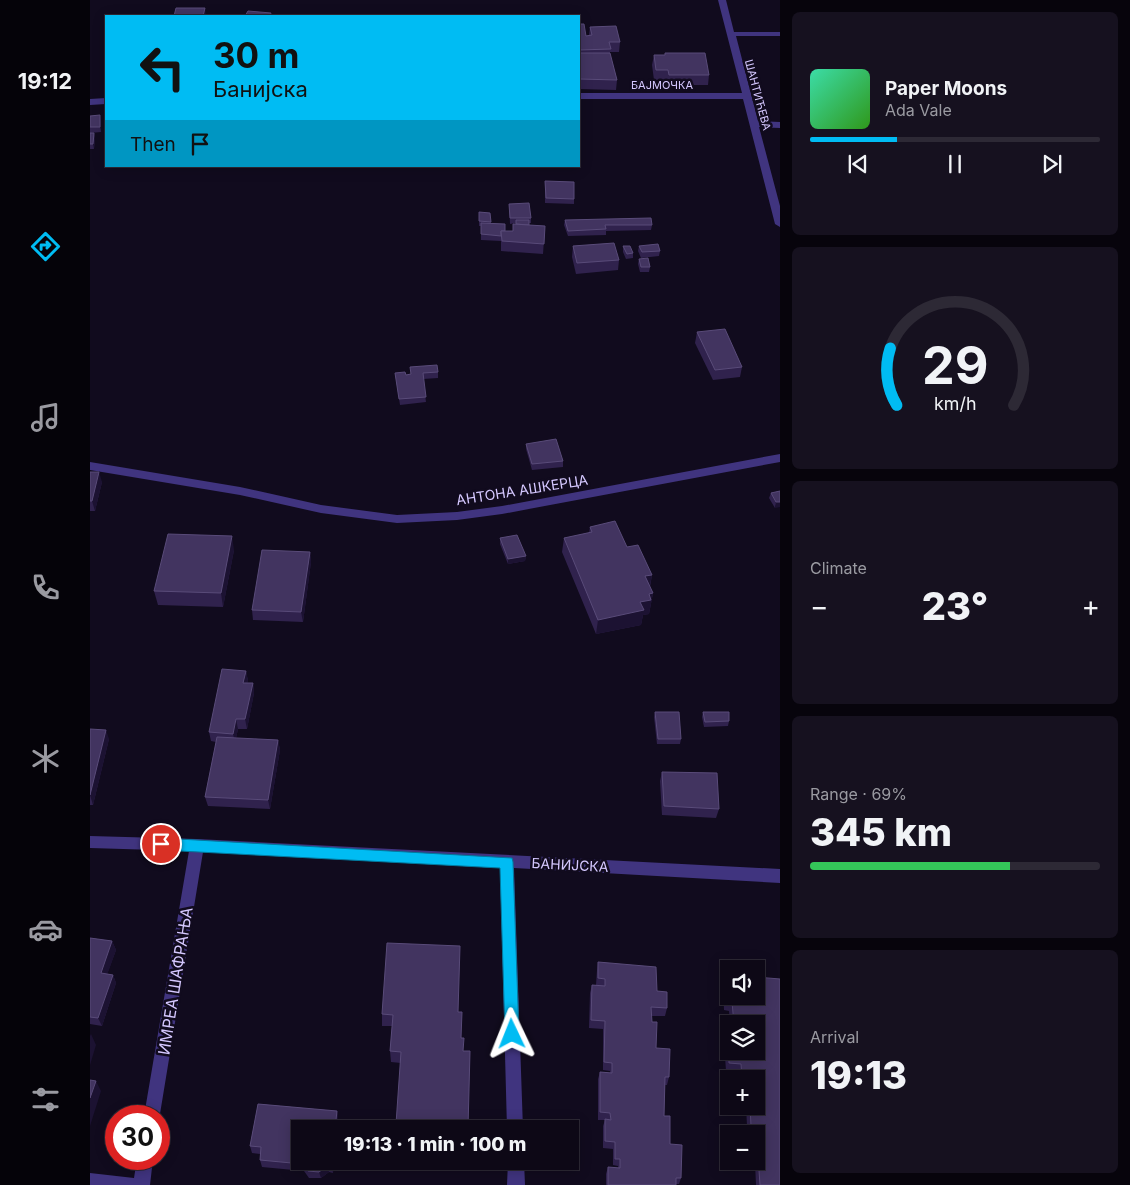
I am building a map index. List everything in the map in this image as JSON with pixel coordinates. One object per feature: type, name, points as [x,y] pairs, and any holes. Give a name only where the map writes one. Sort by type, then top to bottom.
[{"type":"street","name":"ШАНТИЋЕВА","points":[[722,0],[780,222]]},
{"type":"street","points":[[731,34],[780,34]]},
{"type":"street","name":"БАЈМОЧКА","points":[[580,96],[746,96]]},
{"type":"street","points":[[90,102],[105,101]]},
{"type":"street","points":[[754,124],[780,125]]},
{"type":"street","name":"АНТОНА АШКЕРЦА","points":[[90,466],[240,491],[321,509],[397,519],[457,516],[502,510],[780,458]]},
{"type":"street","name":"БАНИЈСКА","points":[[90,842],[197,845],[780,876]]},
{"type":"street","name":"ИМРЕА ШАФРАЊА","points":[[154,1105],[197,845]]},
{"type":"street","points":[[507,862],[515,1120]]},
{"type":"street","points":[[141,1185],[143,1170]]},
{"type":"street","points":[[516,1170],[516,1185]]},
{"type":"street","points":[[90,1181],[131,1185]]},
{"type":"building","points":[[176,8],[205,8],[203,15],[174,15]]},
{"type":"building","points":[[248,11],[271,13],[270,15],[246,15]]},
{"type":"building","points":[[580,24],[584,24],[586,36],[592,35],[590,27],[616,26],[620,42],[609,42],[611,49],[580,50]]},
{"type":"building","points":[[580,53],[610,53],[617,80],[580,79]]},
{"type":"building","points":[[665,53],[705,53],[709,75],[669,75],[668,70],[656,70],[654,55],[665,55]]},
{"type":"building","points":[[100,115],[100,127],[90,127],[90,116]]},
{"type":"building","points":[[90,133],[94,133],[93,144],[90,144]]},
{"type":"building","points":[[545,181],[574,182],[574,199],[546,198]]},
{"type":"building","points":[[529,203],[531,218],[510,218],[509,204]]},
{"type":"building","points":[[479,212],[490,213],[491,222],[479,221]]},
{"type":"building","points":[[651,218],[652,225],[605,225],[606,229],[568,231],[565,220]]},
{"type":"building","points":[[516,220],[529,220],[529,225],[516,224]]},
{"type":"building","points":[[481,223],[505,224],[505,231],[501,231],[501,236],[481,234]]},
{"type":"building","points":[[513,224],[545,226],[544,244],[502,241],[501,231],[513,231]]},
{"type":"building","points":[[614,243],[619,260],[577,263],[573,246]]},
{"type":"building","points":[[658,244],[660,251],[642,252],[639,246]]},
{"type":"building","points":[[623,246],[630,246],[633,253],[627,254]]},
{"type":"building","points":[[648,258],[650,267],[641,267],[639,259]]},
{"type":"building","points":[[725,329],[742,367],[715,370],[697,332]]},
{"type":"building","points":[[437,365],[438,372],[423,373],[426,397],[399,399],[395,373],[405,372],[406,375],[411,374],[410,367]]},
{"type":"building","points":[[556,439],[563,461],[532,464],[526,444]]},
{"type":"building","points":[[90,472],[99,472],[92,501],[90,501]]},
{"type":"building","points":[[780,491],[780,502],[776,502],[771,493]]},
{"type":"building","points":[[615,521],[627,547],[638,545],[652,575],[645,576],[653,593],[649,594],[651,600],[640,602],[644,610],[598,620],[564,538],[592,532],[590,527]]},
{"type":"building","points":[[168,534],[232,536],[221,593],[154,591]]},
{"type":"building","points":[[517,535],[526,556],[508,559],[500,538]]},
{"type":"building","points":[[262,550],[310,552],[301,612],[252,610]]},
{"type":"building","points":[[222,669],[246,671],[243,683],[253,683],[245,719],[236,719],[233,734],[209,732]]},
{"type":"building","points":[[655,712],[679,712],[681,739],[658,739]]},
{"type":"building","points":[[703,712],[729,712],[729,721],[705,722]]},
{"type":"building","points":[[90,729],[106,730],[90,795]]},
{"type":"building","points":[[217,737],[278,740],[268,800],[205,797]]},
{"type":"building","points":[[662,772],[717,773],[719,809],[664,806]]},
{"type":"building","points":[[90,938],[112,941],[101,973],[113,975],[98,1018],[90,1017]]},
{"type":"building","points":[[387,943],[460,946],[458,1012],[462,1012],[461,1038],[464,1038],[463,1051],[470,1051],[468,1120],[396,1120],[401,1052],[390,1051],[393,1015],[382,1014]]},
{"type":"building","points":[[598,962],[656,967],[657,991],[667,992],[667,1008],[651,1007],[652,1022],[657,1022],[656,1048],[670,1049],[669,1077],[665,1077],[664,1116],[670,1116],[670,1144],[682,1145],[681,1178],[676,1178],[676,1185],[608,1185],[608,1167],[620,1168],[620,1159],[615,1159],[615,1142],[605,1141],[605,1119],[611,1120],[610,1113],[600,1112],[600,1072],[612,1073],[612,1063],[604,1062],[605,1021],[591,1020],[592,985],[605,986],[605,979],[598,978]]},
{"type":"building","points":[[765,978],[780,979],[780,1185],[760,1185],[759,1170],[765,1170],[765,1125],[751,1125],[750,1115],[765,1115],[765,1070],[741,1070],[741,1064],[729,1063],[729,1060],[765,1060],[765,1015],[733,1015],[732,1005],[765,1005]]},
{"type":"building","points":[[90,1080],[96,1081],[90,1098]]},
{"type":"building","points":[[258,1104],[337,1111],[336,1120],[291,1120],[291,1163],[260,1160],[261,1147],[250,1146]]},
{"type":"building","points":[[307,1170],[322,1170],[319,1172]]},
{"type":"route","points":[[161,844],[507,862],[512,1034]]}]
